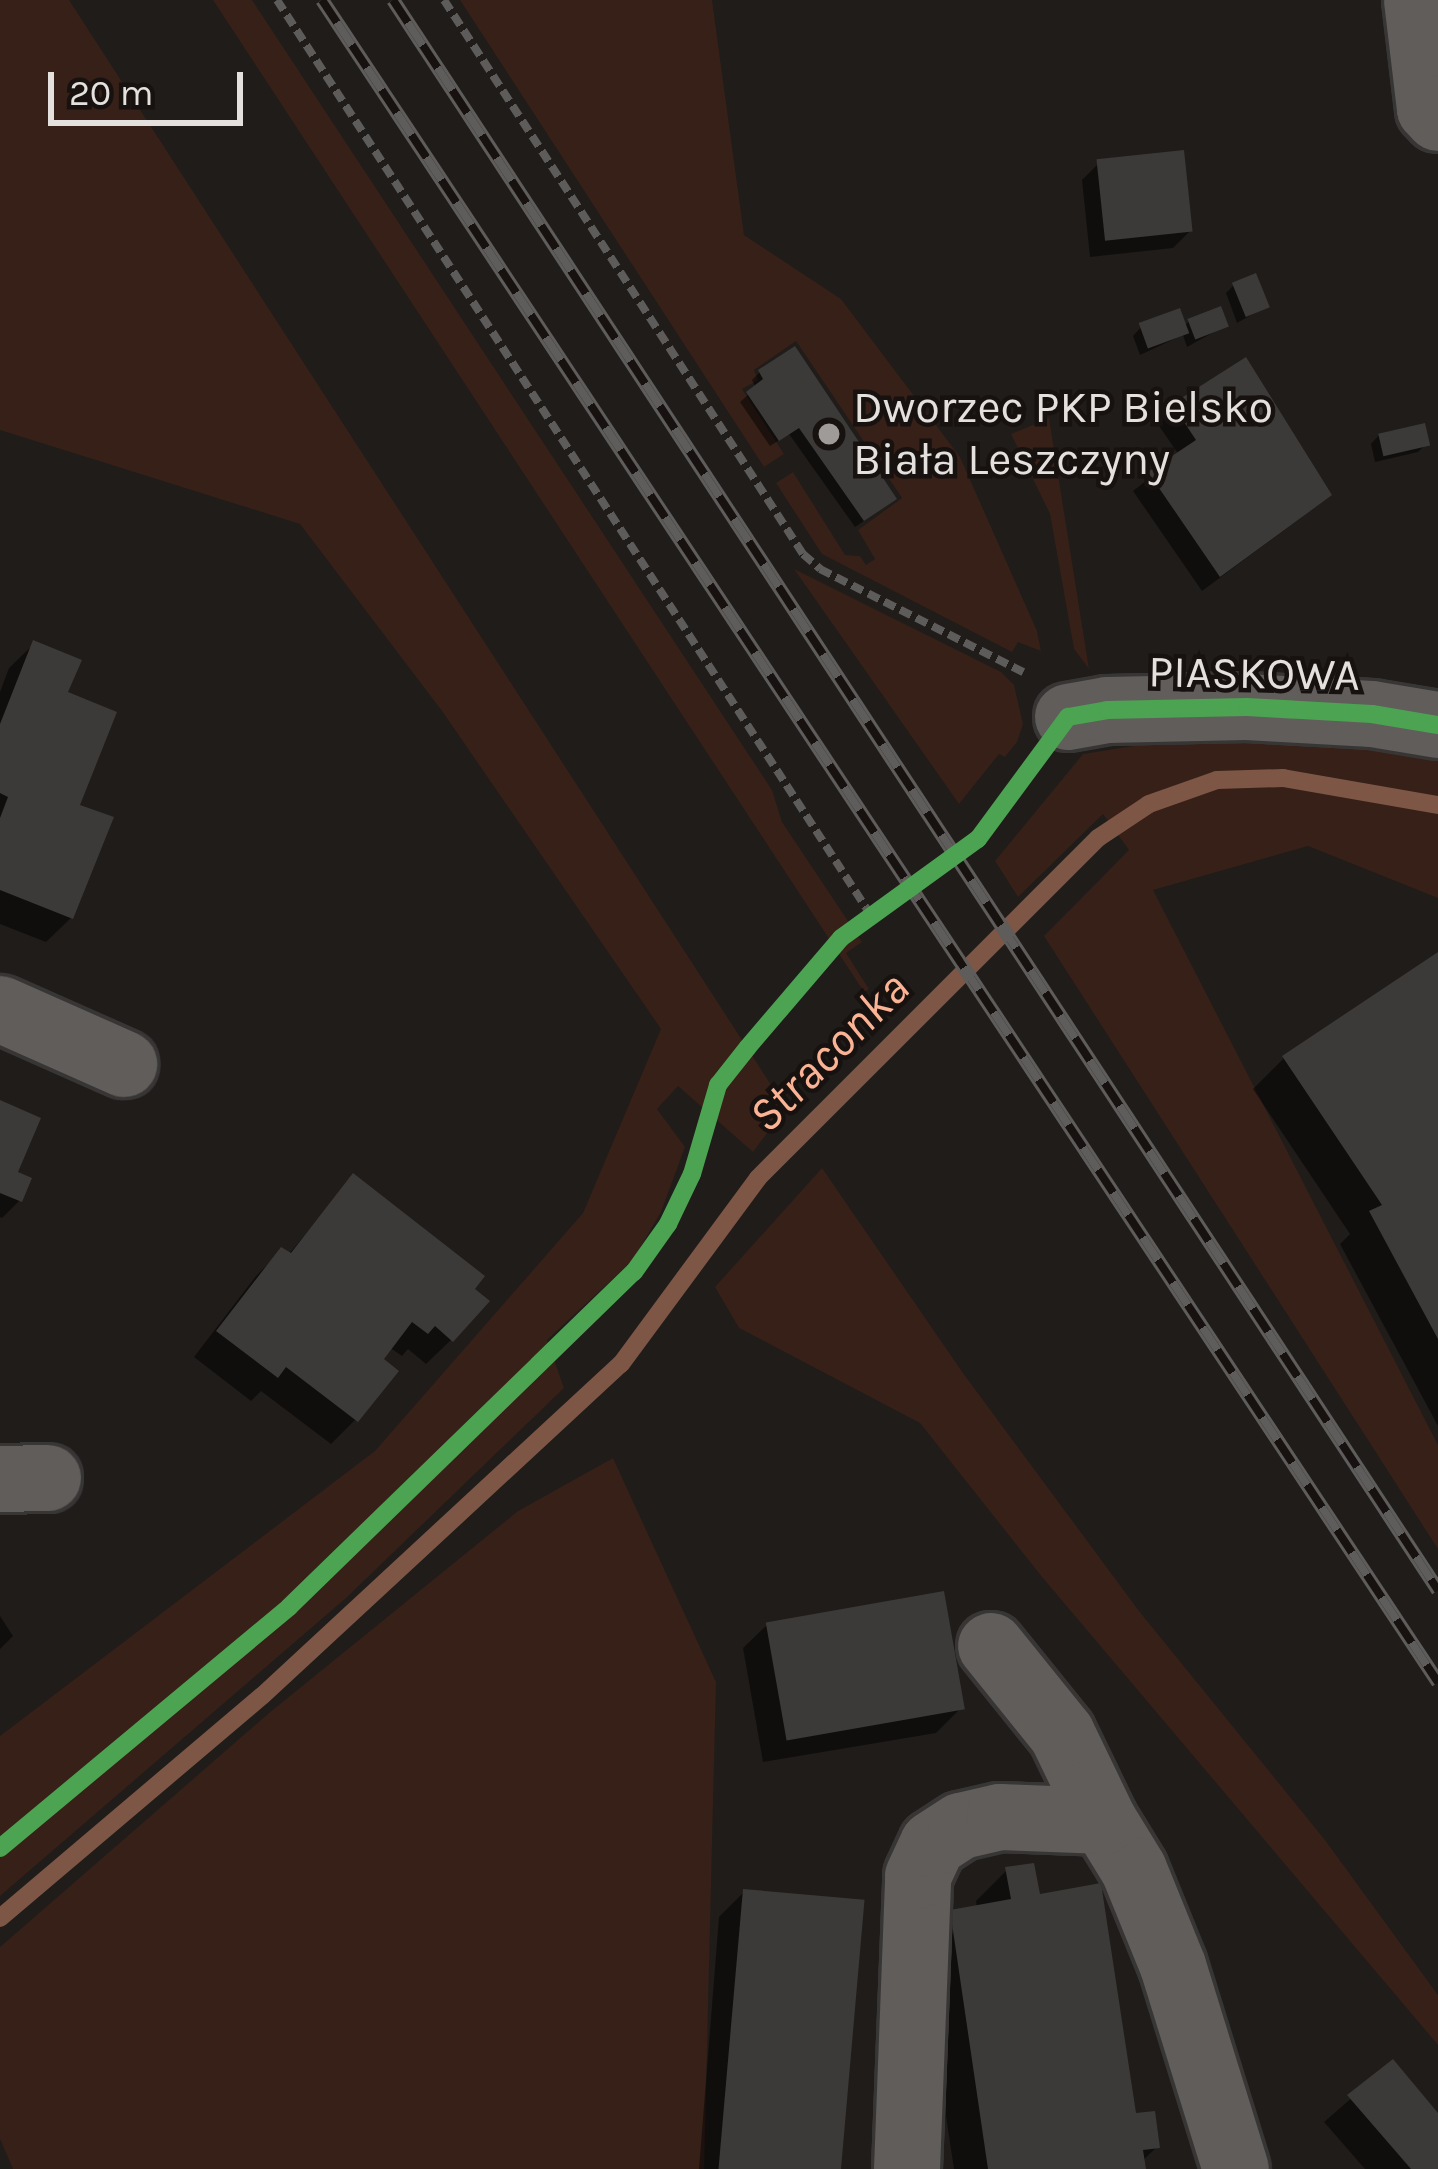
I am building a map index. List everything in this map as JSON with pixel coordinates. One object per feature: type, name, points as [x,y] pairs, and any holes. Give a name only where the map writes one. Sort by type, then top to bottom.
[{"type":"street","points":[[1418,0],[1430,109],[1438,118]]},
{"type":"street","name":"PIASKOWA","points":[[1053,698],[1107,710],[1247,706],[1372,714],[1438,725]]},
{"type":"street","points":[[0,1009],[124,1064]]},
{"type":"street","points":[[991,1646],[1062,1734],[1134,1870],[1172,1966],[1236,2169]]},
{"type":"street","points":[[907,2169],[918,1876],[933,1844],[961,1826],[1000,1817],[1104,1821]]},
{"type":"path","points":[[277,0],[870,914]]},
{"type":"path","points":[[444,0],[803,554],[820,569],[1053,698]]},
{"type":"shaded area","points":[[0,0],[69,0],[786,1108],[753,1152],[678,1086],[657,1109],[685,1147],[661,1212],[633,1260],[547,1340],[564,1388],[346,1598],[0,1896],[0,1736],[375,1451],[583,1213],[661,1029],[442,711],[300,524],[0,430]]},
{"type":"shaded area","points":[[213,0],[252,0],[772,790],[782,822],[862,942],[846,953],[869,989],[864,992]]},
{"type":"shaded area","points":[[460,0],[712,0],[744,235],[841,299],[960,457],[1037,631],[1041,651],[1018,642],[1012,652],[822,554],[776,483],[793,472],[845,555],[860,556],[866,565],[875,559],[858,530],[902,498],[796,341],[754,370],[758,380],[742,389],[784,454],[764,467]]},
{"type":"shaded area","points":[[1049,418],[1089,669],[1074,649],[1050,514],[1011,434]]},
{"type":"shaded area","points":[[794,569],[1001,672],[1014,685],[1023,724],[1017,742],[1005,757],[999,754],[959,804]]},
{"type":"shaded area","points":[[1183,738],[1364,744],[1438,754],[1438,898],[1308,846],[1153,890],[1438,1445],[1438,1549],[1044,936],[1129,850],[1103,814],[1018,897],[995,861],[1083,754]]},
{"type":"shaded area","points":[[822,1168],[963,1373],[1139,1611],[1325,1840],[1438,1995],[1438,2045],[1042,1577],[920,1423],[739,1328],[715,1287]]},
{"type":"shaded area","points":[[613,1458],[716,1682],[704,2169],[13,2169],[0,2139],[0,1947],[269,1713],[518,1511]]},
{"type":"building","points":[[1184,150],[1193,232],[1105,241],[1096,159]]},
{"type":"building","points":[[1256,273],[1270,307],[1246,317],[1232,283]]},
{"type":"building","points":[[1221,306],[1229,327],[1195,339],[1187,319]]},
{"type":"building","points":[[1180,308],[1189,333],[1148,348],[1139,323]]},
{"type":"building","name":"Dworzec PKP Bielsko Biała Leszczyny","points":[[795,346],[897,499],[864,521],[799,428],[779,441],[746,392],[763,379],[758,370]]},
{"type":"building","points":[[1246,357],[1332,495],[1220,577],[1148,472],[1196,440],[1172,404]]},
{"type":"building","points":[[1425,423],[1430,445],[1383,456],[1378,434]]},
{"type":"building","points":[[33,640],[82,660],[68,692],[117,712],[80,805],[114,817],[73,919],[0,890],[0,818],[8,797],[0,793],[0,724]]},
{"type":"building","points":[[1438,952],[1438,1339],[1369,1211],[1382,1205],[1282,1056]]},
{"type":"building","points":[[0,1100],[41,1118],[18,1172],[32,1178],[22,1202],[0,1193]]},
{"type":"building","points":[[353,1173],[485,1276],[475,1289],[490,1301],[453,1342],[435,1326],[428,1334],[412,1322],[384,1359],[399,1371],[358,1422],[286,1367],[278,1378],[216,1331],[281,1247],[291,1253]]},
{"type":"building","points":[[944,1591],[965,1709],[787,1741],[766,1622]]},
{"type":"building","points":[[1034,1863],[1040,1894],[1101,1883],[1136,2113],[1155,2111],[1160,2148],[1143,2150],[1146,2169],[988,2169],[950,1910],[1011,1899],[1005,1867]]},
{"type":"building","points":[[743,1889],[865,1900],[841,2169],[719,2169]]},
{"type":"building","points":[[1393,2059],[1438,2113],[1438,2169],[1411,2169],[1347,2095]]},
{"type":"waterway","name":"Straconka","points":[[0,1918],[262,1696],[621,1364],[758,1178],[1098,838],[1149,804],[1217,780],[1283,778],[1438,805]]},
{"type":"railway","points":[[322,0],[1438,1682]]},
{"type":"railway","points":[[393,0],[1438,1590]]},
{"type":"cycle path","points":[[0,1848],[289,1607],[634,1272],[668,1224],[692,1174],[718,1085],[841,938],[978,839],[1068,717],[1107,710],[1247,707],[1372,714],[1438,725]]},
{"type":"place","name":"Dworzec PKP Bielsko Biała Leszczyny","points":[[829,434]]}]
